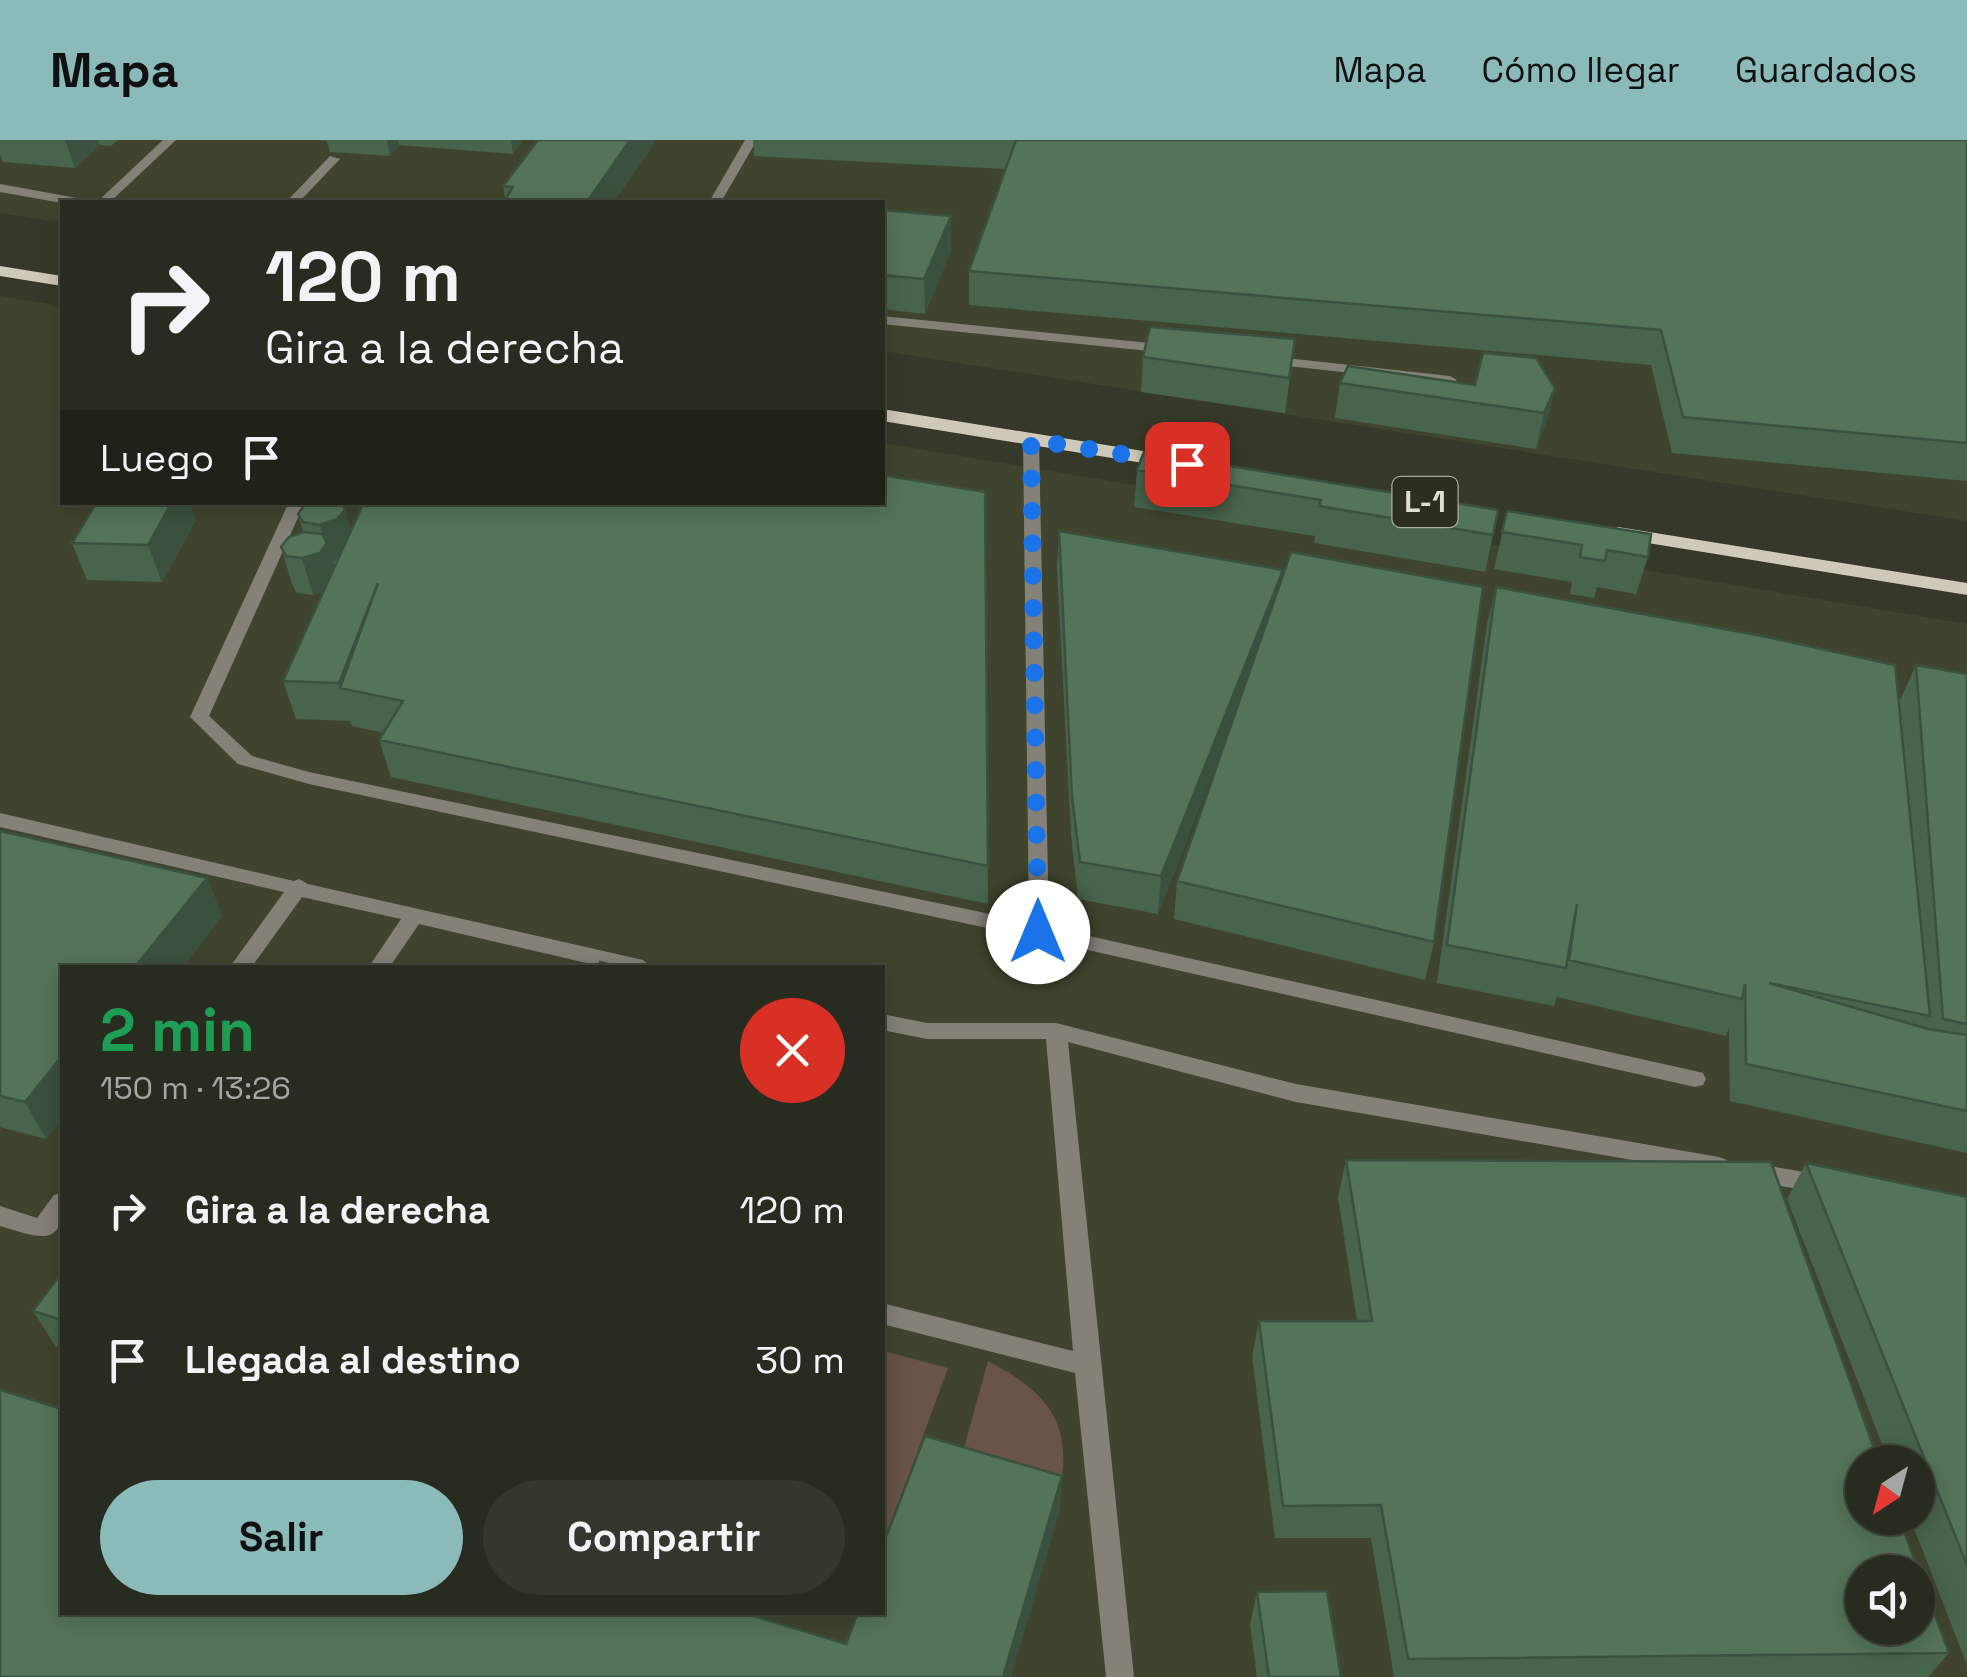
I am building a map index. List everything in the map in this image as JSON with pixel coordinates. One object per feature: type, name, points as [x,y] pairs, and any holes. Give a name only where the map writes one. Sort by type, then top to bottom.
[{"type":"main road","points":[[0,271],[60,281]]},
{"type":"main road","points":[[885,416],[1187,464]]},
{"type":"main road","points":[[1596,530],[1967,589]]},
{"type":"lane","points":[[105,200],[170,140]]},
{"type":"lane","points":[[716,200],[751,140]]},
{"type":"lane","points":[[294,200],[334,160]]},
{"type":"lane","points":[[0,188],[66,200]]},
{"type":"lane","points":[[0,202],[60,212]]},
{"type":"lane","points":[[885,320],[1182,350]]},
{"type":"lane","points":[[1258,359],[1450,380]]},
{"type":"lane","points":[[1031,440],[1038,932]]},
{"type":"lane","points":[[296,505],[198,717],[245,760],[309,778],[1038,932],[1695,1079]]},
{"type":"lane","points":[[0,820],[630,965]]},
{"type":"lane","points":[[242,965],[299,886]]},
{"type":"lane","points":[[380,965],[414,914]]},
{"type":"lane","points":[[885,1023],[927,1031],[1056,1031],[1296,1092],[1852,1190]]},
{"type":"lane","points":[[1056,1031],[1120,1677]]},
{"type":"lane","points":[[0,1216],[42,1228],[60,1205]]},
{"type":"lane","points":[[885,1314],[1087,1364]]},
{"type":"shaded area","points":[[0,140],[1967,140],[1967,521],[885,351],[885,200],[60,200],[60,223],[0,213]]},
{"type":"shaded area","points":[[0,296],[60,306],[60,505],[885,505],[885,443],[1967,624],[1967,1677],[0,1677]]},
{"type":"shaded area","points":[[885,1352],[948,1368],[885,1540]]},
{"type":"shaded area","points":[[988,1361],[1026,1385],[1051,1412],[1063,1446],[1060,1490],[961,1459]]},
{"type":"building","points":[[538,140],[630,140],[588,200],[505,200],[513,187],[503,186]]},
{"type":"building","points":[[1016,140],[1967,140],[1967,443],[1683,417],[1661,330],[969,271]]},
{"type":"building","points":[[885,210],[951,216],[924,279],[885,275]]},
{"type":"building","points":[[1150,327],[1295,339],[1289,378],[1143,357]]},
{"type":"building","points":[[1483,353],[1536,358],[1555,388],[1544,413],[1340,383],[1348,366],[1475,385]]},
{"type":"building","points":[[1144,452],[1498,510],[1493,535],[1319,506],[1321,500],[1137,470]]},
{"type":"building","points":[[885,475],[985,492],[988,866],[379,740],[403,701],[340,688],[378,583],[339,683],[283,681],[363,505],[885,505]]},
{"type":"building","points":[[95,505],[170,505],[148,545],[72,543]]},
{"type":"building","points":[[305,505],[342,505],[345,510],[337,519],[320,525],[303,522],[298,514]]},
{"type":"building","points":[[1507,511],[1651,534],[1648,557],[1607,550],[1605,561],[1580,557],[1582,545],[1502,532]]},
{"type":"building","points":[[1059,531],[1283,570],[1161,876],[1080,862],[1072,797]]},
{"type":"building","points":[[303,532],[322,534],[327,543],[320,553],[302,558],[286,556],[281,547],[289,537]]},
{"type":"building","points":[[1291,552],[1483,587],[1434,942],[1177,881]]},
{"type":"building","points":[[1496,587],[1895,665],[1930,1016],[1769,983],[1928,1029],[1967,1035],[1967,1111],[1746,1064],[1745,984],[1742,999],[1569,960],[1577,904],[1566,968],[1447,945]]},
{"type":"building","points":[[1916,665],[1967,674],[1967,1024],[1943,1019]]},
{"type":"building","points":[[0,831],[207,878],[136,965],[60,965],[60,1058],[25,1102],[0,1096]]},
{"type":"building","points":[[1346,1160],[1771,1162],[1873,1445],[1845,1445],[1845,1535],[1905,1535],[1913,1555],[1845,1555],[1845,1645],[1935,1645],[1935,1615],[1949,1653],[1408,1659],[1381,1505],[1283,1506],[1259,1321],[1372,1321]]},
{"type":"building","points":[[1806,1163],[1967,1197],[1967,1565],[1935,1485],[1935,1445],[1919,1445]]},
{"type":"building","points":[[60,1275],[60,1319],[33,1311]]},
{"type":"building","points":[[0,1390],[60,1408],[60,1615],[751,1615],[846,1644],[857,1615],[885,1615],[885,1539],[925,1436],[1062,1476],[1003,1677],[0,1677]]},
{"type":"building","points":[[1327,1591],[1341,1677],[1269,1677],[1257,1592]]},
{"type":"route","points":[[1038,932],[1031,440],[1187,464]]}]
